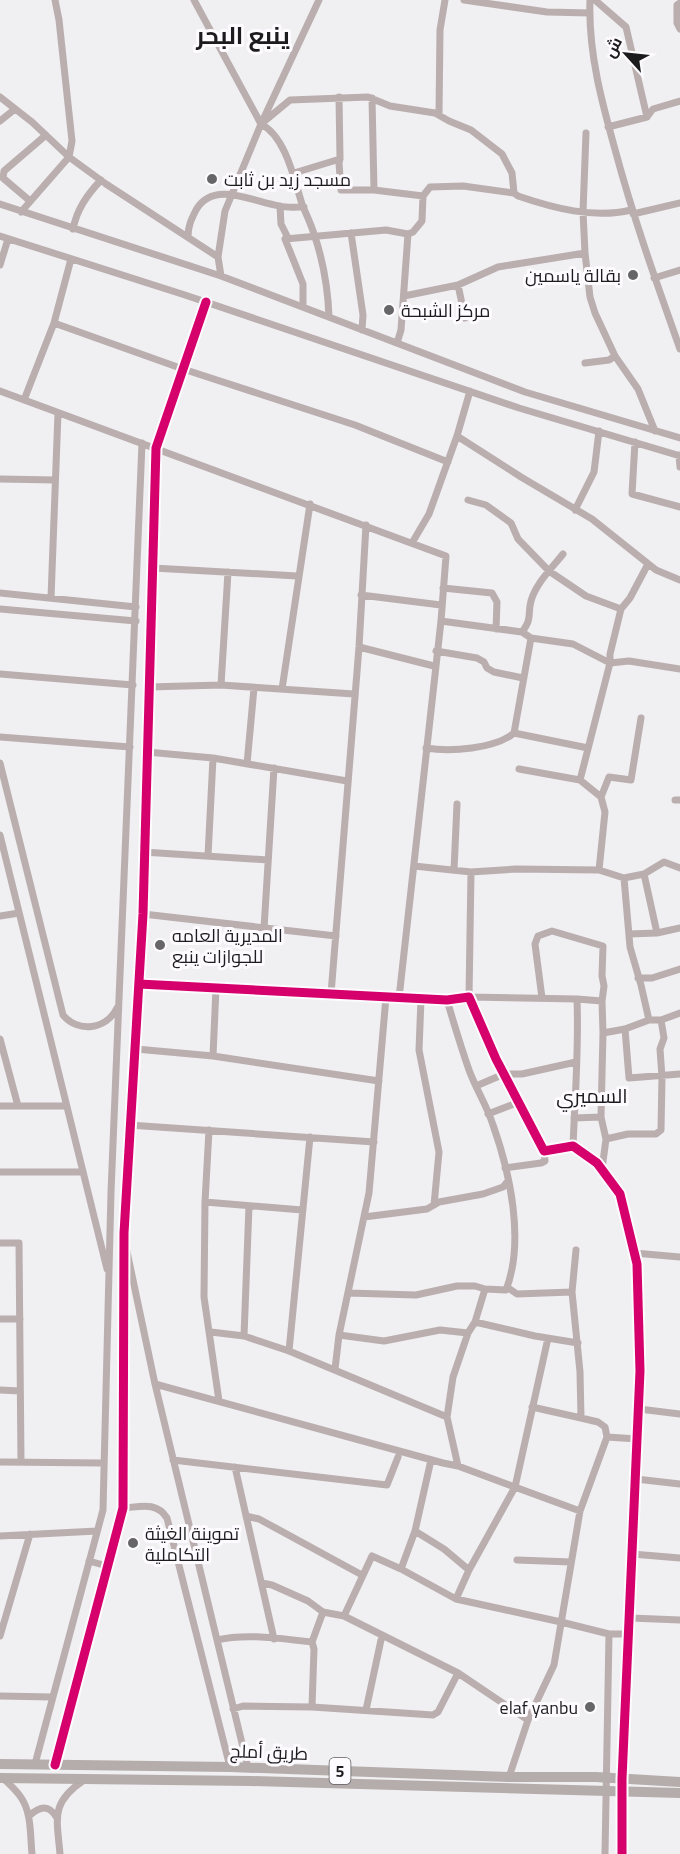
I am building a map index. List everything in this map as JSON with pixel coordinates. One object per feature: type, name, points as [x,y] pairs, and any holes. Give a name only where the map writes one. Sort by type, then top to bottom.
[{"type":"highway","name":"طريق أملج","points":[[0,1764],[230,1767],[680,1782]]},
{"type":"highway","name":"طريق أملج","points":[[2,1778],[87,1778],[680,1793]]},
{"type":"street","points":[[21,212],[69,157],[72,141],[55,0]]},
{"type":"street","points":[[195,0],[261,124],[269,128],[294,173],[315,235],[328,296],[329,317]]},
{"type":"street","points":[[221,276],[218,257],[225,211],[231,194],[319,0]]},
{"type":"street","points":[[439,114],[440,30],[445,0]]},
{"type":"street","points":[[464,0],[547,12],[590,13]]},
{"type":"street","points":[[590,0],[597,77],[608,127],[632,212],[680,349]]},
{"type":"street","points":[[595,0],[626,27],[647,117]]},
{"type":"street","points":[[680,3],[677,4],[677,23],[680,29]]},
{"type":"street","points":[[0,97],[69,157],[218,257]]},
{"type":"street","points":[[339,98],[341,190],[374,190],[423,196]]},
{"type":"street","points":[[261,124],[290,100],[372,98],[390,106],[439,114],[471,130],[502,154],[513,173],[514,193]]},
{"type":"street","points":[[372,98],[374,190]]},
{"type":"street","points":[[608,127],[647,117],[653,109],[680,101]]},
{"type":"street","points":[[0,121],[15,109]]},
{"type":"street","points":[[586,133],[583,212],[585,253],[593,305],[615,356],[638,389],[655,431]]},
{"type":"street","points":[[30,201],[3,177],[4,171],[46,135]]},
{"type":"street","points":[[294,173],[340,159]]},
{"type":"street","points":[[73,229],[76,213],[101,180]]},
{"type":"street","points":[[285,239],[386,230],[408,234],[413,232],[422,221],[423,196],[430,187],[463,186],[514,193],[543,204],[583,212],[632,212],[680,203]]},
{"type":"street","points":[[188,237],[188,225],[199,205],[220,195],[231,194],[280,206],[304,207]]},
{"type":"street","points":[[0,204],[221,276],[525,392],[678,437]]},
{"type":"street","points":[[280,206],[281,224],[288,237],[285,239],[303,284],[303,307]]},
{"type":"street","points":[[351,233],[363,315],[362,330]]},
{"type":"street","points":[[397,343],[401,330],[408,234]]},
{"type":"street","points":[[0,236],[206,302],[470,391],[680,455],[680,467]]},
{"type":"street","points":[[0,265],[8,239]]},
{"type":"street","points":[[404,296],[458,285],[498,267],[585,253]]},
{"type":"street","points":[[24,400],[54,322],[71,259]]},
{"type":"street","points":[[654,278],[680,270]]},
{"type":"street","points":[[458,285],[465,318]]},
{"type":"street","points":[[55,1765],[123,1508],[123,1233],[143,914],[156,448],[206,302]]},
{"type":"street","points":[[54,322],[183,369],[355,425],[448,462]]},
{"type":"street","points":[[585,363],[609,360],[615,356]]},
{"type":"street","points":[[0,391],[446,556],[441,621],[434,666],[399,998]]},
{"type":"street","points":[[412,543],[429,514],[457,436],[470,391]]},
{"type":"street","points":[[51,598],[58,412]]},
{"type":"street","points":[[574,510],[594,472],[599,431]]},
{"type":"street","points":[[457,436],[592,519],[656,570],[680,580]]},
{"type":"street","points":[[635,442],[632,494],[680,507]]},
{"type":"street","points":[[35,1764],[103,1510],[119,1003],[142,443]]},
{"type":"street","points":[[0,479],[55,480]]},
{"type":"street","points":[[468,500],[486,505],[512,523],[518,539],[549,571],[586,596],[621,609]]},
{"type":"street","points":[[282,689],[297,576],[310,504]]},
{"type":"street","points":[[332,994],[359,647],[366,525]]},
{"type":"street","points":[[522,632],[530,621],[531,602],[549,571],[563,554]]},
{"type":"street","points":[[580,780],[610,663],[621,609],[630,598],[648,564]]},
{"type":"street","points":[[153,568],[297,576]]},
{"type":"street","points":[[221,686],[228,573]]},
{"type":"street","points":[[443,588],[492,593],[497,602],[496,629]]},
{"type":"street","points":[[0,593],[136,607]]},
{"type":"street","points":[[361,595],[441,605]]},
{"type":"street","points":[[0,609],[136,621]]},
{"type":"street","points":[[441,621],[522,632],[531,638],[573,644],[610,663],[629,661],[680,669]]},
{"type":"street","points":[[426,747],[440,750],[463,749],[504,741],[514,733],[531,638]]},
{"type":"street","points":[[359,647],[434,666]]},
{"type":"street","points":[[436,651],[477,658],[494,672],[523,678]]},
{"type":"street","points":[[0,674],[133,685]]},
{"type":"street","points":[[149,687],[221,686],[354,694]]},
{"type":"street","points":[[247,764],[254,688]]},
{"type":"street","points":[[601,797],[609,777],[631,780],[641,718]]},
{"type":"street","points":[[514,733],[588,748]]},
{"type":"street","points":[[0,736],[130,747]]},
{"type":"street","points":[[147,752],[213,758],[347,781]]},
{"type":"street","points":[[208,856],[213,758]]},
{"type":"street","points":[[0,763],[63,1015],[76,1026],[99,1025],[114,1014],[119,1003]]},
{"type":"street","points":[[264,928],[274,768]]},
{"type":"street","points":[[519,769],[580,780],[601,797],[605,812],[599,870]]},
{"type":"street","points":[[454,870],[457,804]]},
{"type":"street","points":[[0,835],[109,1279]]},
{"type":"street","points":[[144,852],[268,860]]},
{"type":"street","points":[[414,866],[471,872],[516,869],[599,870],[624,878],[644,874],[664,862],[680,868]]},
{"type":"street","points":[[471,872],[469,997],[504,1074],[544,1150],[545,1161],[542,1163],[505,1168]]},
{"type":"street","points":[[644,874],[657,933]]},
{"type":"street","points":[[624,878],[630,947],[649,1020]]},
{"type":"street","points":[[0,916],[19,913]]},
{"type":"street","points":[[143,914],[336,936]]},
{"type":"street","points":[[629,934],[657,933],[680,928]]},
{"type":"street","points":[[542,998],[535,944],[538,936],[552,931],[603,946],[601,1117],[606,1138],[602,1169]]},
{"type":"street","points":[[638,978],[652,978],[680,969]]},
{"type":"street","points":[[139,984],[447,1000],[469,997],[602,1001]]},
{"type":"street","points":[[213,1056],[216,988]]},
{"type":"street","points":[[335,1369],[339,1335],[369,1193],[386,997]]},
{"type":"street","points":[[421,999],[419,1050],[439,1152],[435,1205]]},
{"type":"street","points":[[573,1146],[579,1034],[578,999]]},
{"type":"street","points":[[348,1293],[416,1295],[421,1292],[466,1286],[506,1290],[515,1242],[508,1181],[488,1113],[469,1071],[447,1000]]},
{"type":"street","points":[[603,1033],[680,1014]]},
{"type":"street","points":[[606,1138],[628,1134],[656,1134],[661,1130],[660,1049],[664,1038],[661,1020]]},
{"type":"street","points":[[625,1029],[629,1078],[680,1074]]},
{"type":"street","points":[[0,1038],[18,1106]]},
{"type":"street","points":[[136,1049],[213,1056],[379,1081]]},
{"type":"street","points":[[476,1086],[504,1074],[522,1074],[576,1062]]},
{"type":"street","points":[[488,1113],[519,1102]]},
{"type":"street","points":[[0,1106],[66,1106]]},
{"type":"street","points":[[574,1118],[601,1117]]},
{"type":"street","points":[[129,1125],[374,1142]]},
{"type":"street","points":[[208,1130],[204,1297],[219,1401]]},
{"type":"street","points":[[289,1351],[310,1137]]},
{"type":"street","points":[[544,1150],[573,1146],[602,1169],[620,1194],[638,1264],[639,1409],[622,1779],[622,1854]]},
{"type":"street","points":[[0,1172],[82,1172]]},
{"type":"street","points":[[364,1217],[427,1209],[439,1202],[483,1194],[502,1187],[508,1181]]},
{"type":"street","points":[[205,1202],[302,1210]]},
{"type":"street","points":[[244,1336],[249,1206]]},
{"type":"street","points":[[123,1233],[155,1384],[248,1768]]},
{"type":"street","points":[[0,1243],[20,1243],[21,1462]]},
{"type":"street","points":[[576,1250],[572,1292],[578,1343],[580,1419]]},
{"type":"street","points":[[634,1253],[680,1257]]},
{"type":"street","points":[[507,1287],[518,1294],[572,1292]]},
{"type":"street","points":[[458,1466],[447,1418],[453,1377],[468,1334],[475,1322],[485,1289]]},
{"type":"street","points":[[0,1319],[20,1319]]},
{"type":"street","points":[[475,1322],[578,1343]]},
{"type":"street","points":[[339,1335],[384,1341],[440,1330],[468,1334]]},
{"type":"street","points":[[210,1332],[244,1336],[289,1351],[447,1418]]},
{"type":"street","points":[[456,1599],[469,1570],[515,1487],[548,1338]]},
{"type":"street","points":[[155,1384],[458,1466],[580,1510]]},
{"type":"street","points":[[0,1390],[20,1391]]},
{"type":"street","points":[[509,1777],[528,1720],[554,1665],[580,1510],[607,1437],[605,1427],[598,1422],[532,1407]]},
{"type":"street","points":[[639,1409],[680,1414]]},
{"type":"street","points":[[607,1437],[637,1439]]},
{"type":"street","points":[[173,1460],[387,1485],[398,1457]]},
{"type":"street","points":[[402,1569],[415,1531],[431,1460]]},
{"type":"street","points":[[0,1462],[104,1463]]},
{"type":"street","points":[[235,1467],[274,1639]]},
{"type":"street","points":[[636,1479],[680,1484]]},
{"type":"street","points":[[123,1508],[156,1506],[167,1518],[230,1767]]},
{"type":"street","points":[[246,1516],[259,1519],[362,1575]]},
{"type":"street","points":[[0,1536],[97,1531]]},
{"type":"street","points":[[415,1531],[444,1549],[469,1570]]},
{"type":"street","points":[[0,1636],[30,1534]]},
{"type":"street","points":[[632,1554],[680,1558]]},
{"type":"street","points":[[344,1616],[372,1556],[402,1569],[456,1599],[609,1634],[629,1634]]},
{"type":"street","points":[[517,1560],[571,1562]]},
{"type":"street","points":[[89,1561],[107,1566]]},
{"type":"street","points":[[262,1584],[272,1585],[308,1601],[323,1612],[344,1616],[458,1673],[528,1720]]},
{"type":"street","points":[[312,1707],[314,1649],[312,1642],[323,1612]]},
{"type":"street","points":[[630,1618],[680,1620]]},
{"type":"street","points":[[605,1854],[609,1634]]},
{"type":"street","points":[[217,1640],[226,1638],[274,1639],[312,1642]]},
{"type":"street","points":[[366,1710],[381,1640]]},
{"type":"street","points":[[234,1709],[243,1706],[312,1707],[433,1715],[438,1712],[458,1673]]},
{"type":"street","points":[[0,1696],[52,1697]]},
{"type":"street","points":[[2,1778],[20,1796],[29,1816],[32,1854]]},
{"type":"street","points":[[60,1854],[57,1818],[63,1799],[68,1791],[87,1778]]},
{"type":"street","points":[[29,1816],[37,1809],[46,1807],[53,1811],[57,1818]]},
{"type":"cycle path","points":[[55,1765],[123,1508],[124,1233],[143,914],[156,448],[206,302]]},
{"type":"cycle path","points":[[139,984],[447,1000],[469,997],[496,1059],[544,1151],[573,1146],[597,1163],[620,1194],[637,1264],[640,1371],[622,1779],[622,1854]]},
{"type":"place","name":"مسجد زيد بن ثابت","points":[[212,179]]},
{"type":"place","name":"بقالة ياسمين","points":[[633,275]]},
{"type":"place","name":"مركز الشبحة","points":[[389,310]]},
{"type":"place","name":"المديرية العامه للجوازات ينبع","points":[[160,945]]},
{"type":"place","name":"تموينة الغيثة التكاملية","points":[[133,1543]]},
{"type":"place","name":"elaf yanbu","points":[[590,1707]]},
{"type":"district","name":"ينبع البحر","points":[[243,35]]},
{"type":"district","name":"السميري","points":[[592,1095]]}]
